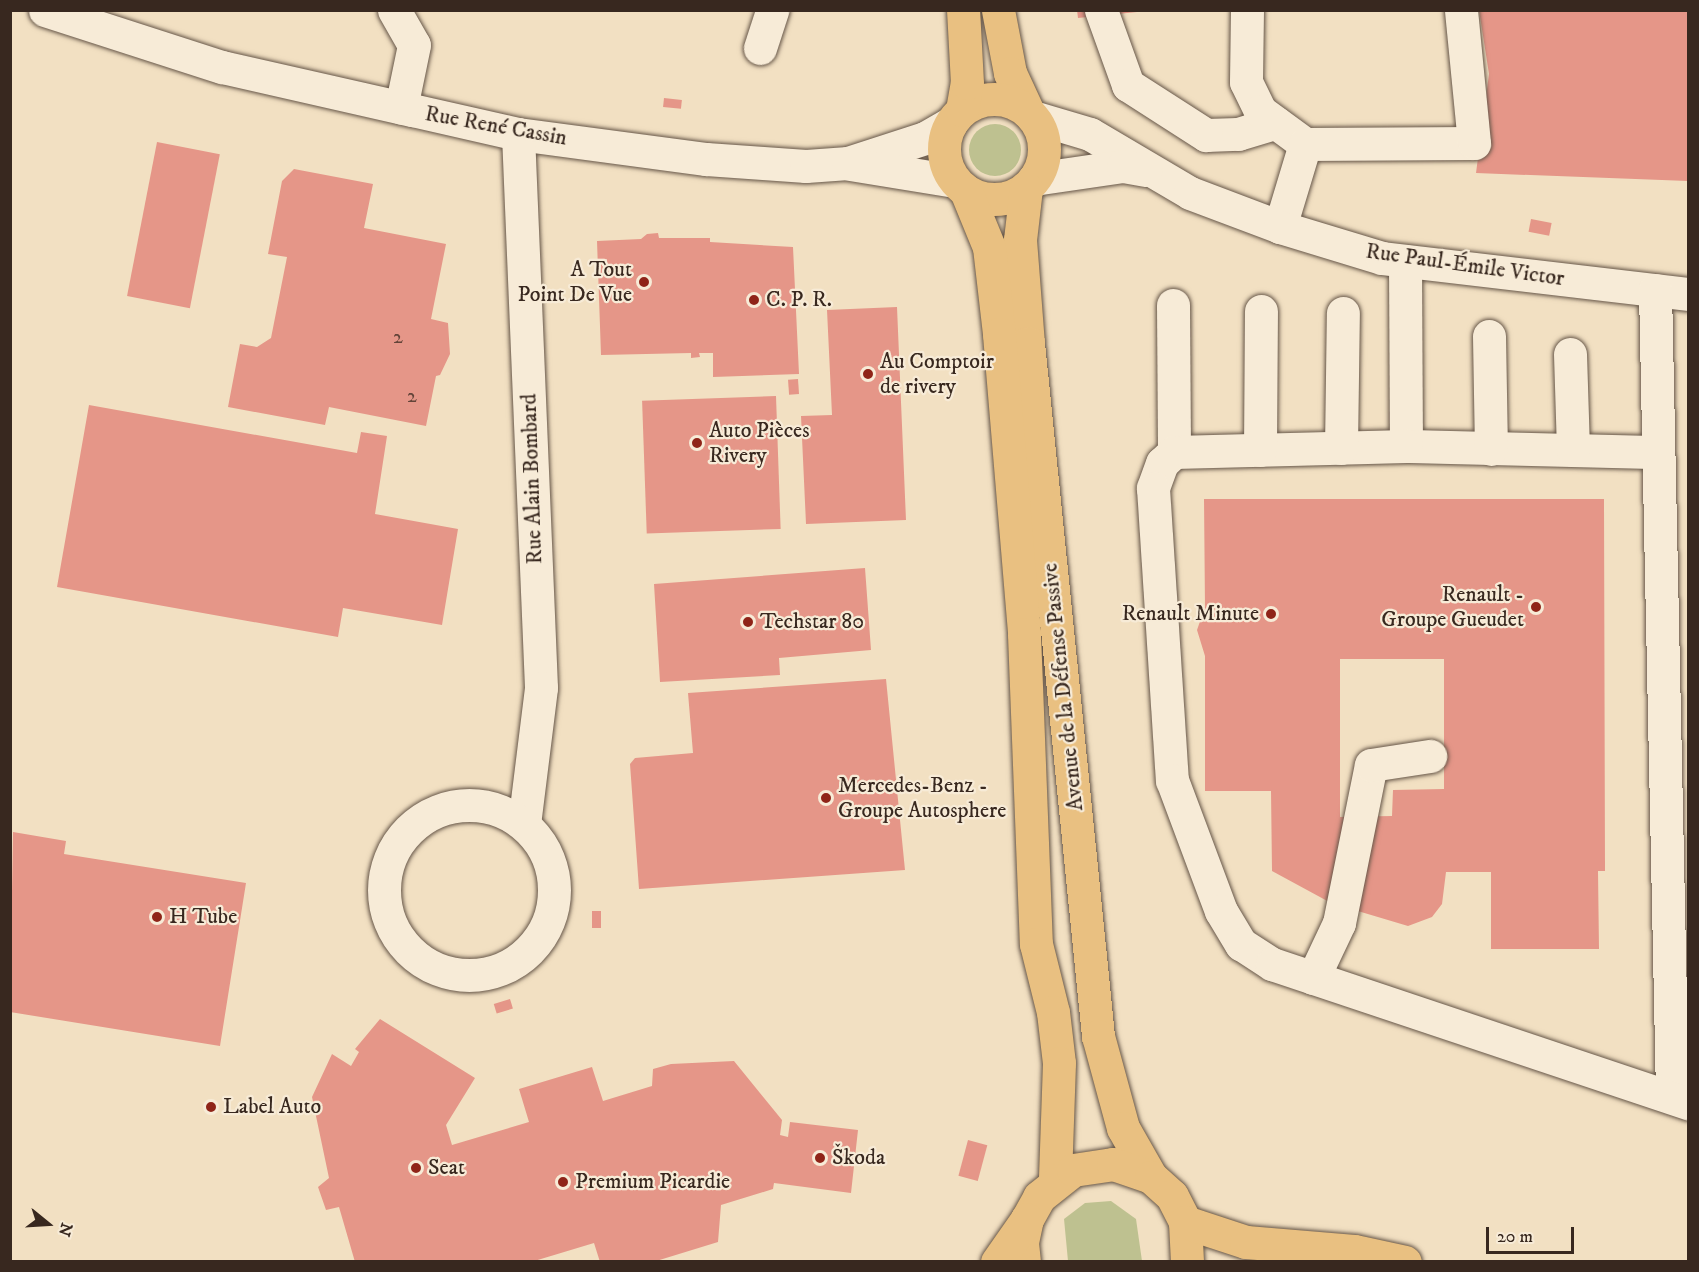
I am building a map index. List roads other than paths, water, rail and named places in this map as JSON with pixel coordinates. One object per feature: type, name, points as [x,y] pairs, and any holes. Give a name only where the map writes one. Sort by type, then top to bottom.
[{"type":"main road","points":[[963,10],[967,82],[943,153],[960,186],[997,200],[1030,183],[1044,148],[1011,73],[998,10]]},
{"type":"main road","points":[[956,117],[988,99],[1002,99],[1030,115]]},
{"type":"main road","name":"Avenue de la Défense Passive","points":[[1030,183],[1020,240],[1028,343],[1098,1036],[1123,1128],[1151,1177]]},
{"type":"main road","name":"Avenue de la Défense Passive","points":[[960,186],[989,247],[999,333],[1024,634],[1036,944],[1053,1012],[1059,1063],[1055,1180]]},
{"type":"main road","points":[[997,1262],[1039,1197],[1055,1180],[1073,1170],[1113,1164],[1151,1177],[1172,1196],[1185,1222],[1186,1262]]},
{"type":"main road","points":[[1024,1262],[1022,1242],[1027,1218]]},
{"type":"main road","points":[[1185,1222],[1246,1242],[1354,1251],[1405,1262]]},
{"type":"street","name":"Rue René Cassin","points":[[45,10],[222,67],[401,108],[518,134],[706,159],[806,166],[848,163],[925,138],[956,117]]},
{"type":"street","points":[[394,10],[414,45],[401,108]]},
{"type":"street","points":[[760,48],[772,10]]},
{"type":"street","points":[[1101,10],[1128,85],[1206,135],[1238,135],[1275,123]]},
{"type":"street","points":[[1247,10],[1246,82],[1260,111],[1305,144],[1474,143],[1461,10]]},
{"type":"street","name":"Rue Paul-Émile Victor","points":[[1030,115],[1090,134],[1190,193],[1280,227],[1382,258],[1689,294]]},
{"type":"street","name":"Rue Alain Bombard","points":[[518,134],[541,687],[524,824]]},
{"type":"street","points":[[1280,227],[1305,144]]},
{"type":"street","points":[[848,163],[960,186]]},
{"type":"street","name":"Rue Paul-Émile Victor","points":[[1030,183],[1123,166],[1148,170]]},
{"type":"street","points":[[1406,261],[1406,447]]},
{"type":"street","points":[[1655,290],[1656,452],[1680,1100],[1272,964],[1241,944],[1221,911],[1172,780],[1154,488],[1162,463],[1174,452],[1406,447],[1656,452]]},
{"type":"street","points":[[1173,305],[1174,452]]},
{"type":"street","points":[[1260,450],[1261,311]]},
{"type":"street","points":[[1341,448],[1343,313]]},
{"type":"street","points":[[1489,336],[1491,449]]},
{"type":"street","points":[[1570,354],[1573,450]]},
{"type":"street","points":[[1313,978],[1339,923],[1371,765],[1430,756]]},
{"type":"street","points":[[462,806],[500,810],[524,824],[542,846],[553,872],[554,900],[547,927],[530,950],[499,970],[482,975],[453,975],[427,965],[405,948],[390,924],[383,896],[386,868],[398,842],[418,821],[444,808],[462,806]]},
{"type":"place","name":"A Tout Point De Vue","points":[[644,282]]},
{"type":"place","name":"C. P. R.","points":[[754,300]]},
{"type":"place","name":"Au Comptoir de rivery","points":[[868,374]]},
{"type":"place","name":"Auto Pièces Rivery","points":[[697,443]]},
{"type":"place","name":"Renault - Groupe Gueudet","points":[[1536,607]]},
{"type":"place","name":"Renault Minute","points":[[1271,614]]},
{"type":"place","name":"Techstar 80","points":[[748,622]]},
{"type":"place","name":"Mercedes-Benz - Groupe Autosphere","points":[[826,798]]},
{"type":"place","name":"H Tube","points":[[157,917]]},
{"type":"place","name":"Label Auto","points":[[211,1107]]},
{"type":"place","name":"Škoda","points":[[820,1158]]},
{"type":"place","name":"Seat","points":[[416,1168]]},
{"type":"place","name":"Premium Picardie","points":[[563,1182]]}]
